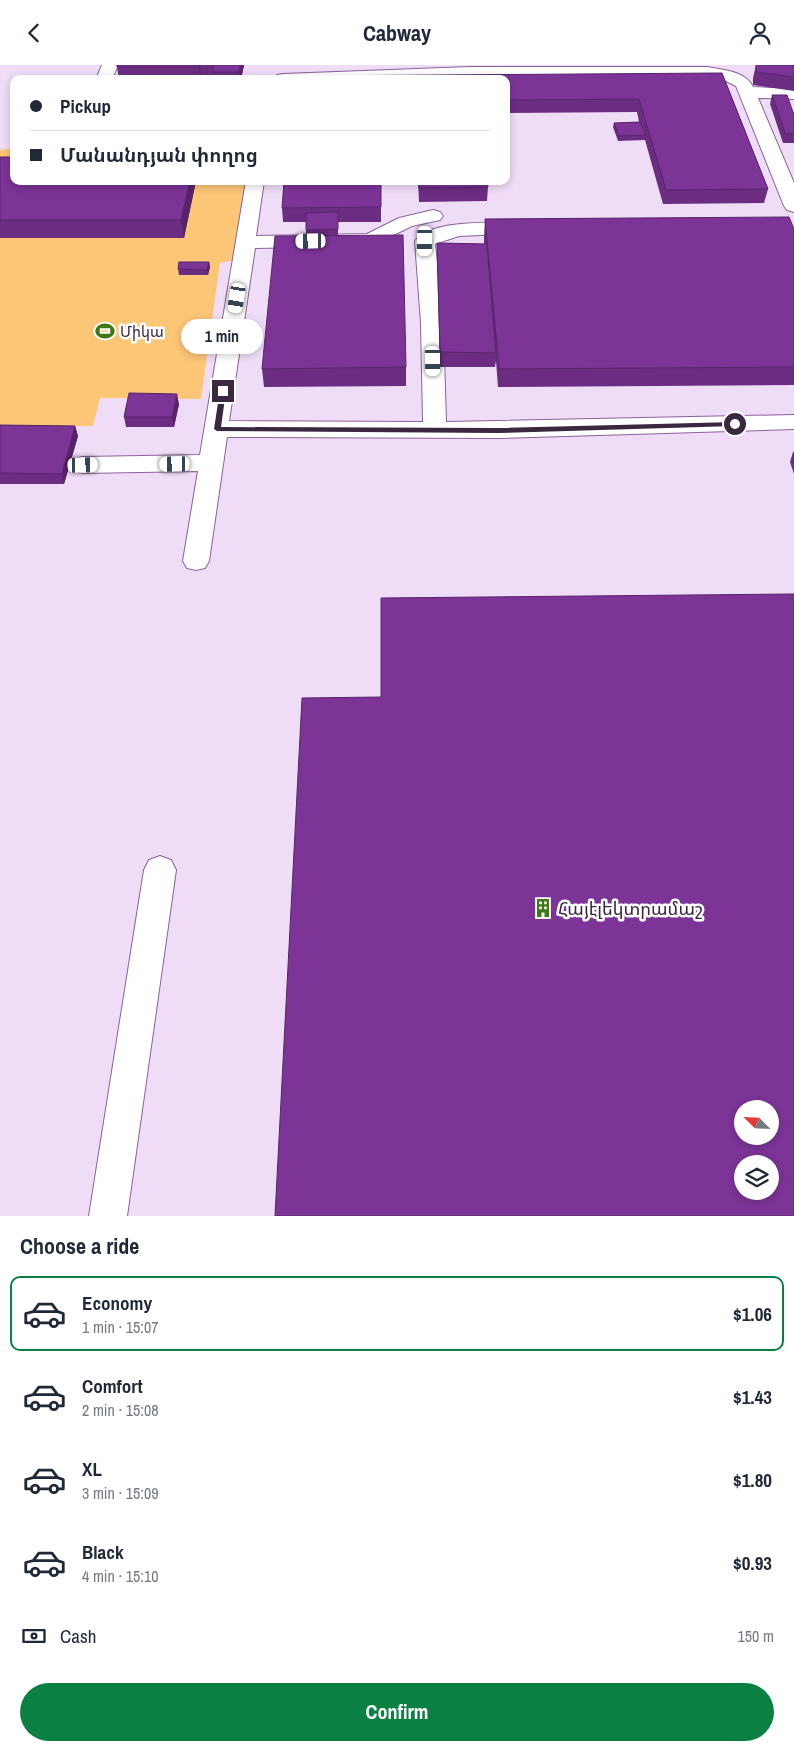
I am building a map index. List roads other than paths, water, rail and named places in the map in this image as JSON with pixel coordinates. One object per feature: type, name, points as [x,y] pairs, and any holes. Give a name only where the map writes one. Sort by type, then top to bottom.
[{"type":"street","points":[[707,72],[724,65]]},
{"type":"street","points":[[358,75],[470,69],[707,72],[730,76],[743,83],[794,206]]},
{"type":"street","points":[[746,92],[794,93]]},
{"type":"street","points":[[773,155],[794,155]]},
{"type":"street","points":[[196,561],[254,185]]},
{"type":"street","points":[[246,242],[371,240],[406,222],[433,216]]},
{"type":"street","points":[[435,430],[432,323],[425,241],[436,234],[453,231],[541,228]]},
{"type":"street","points":[[217,429],[498,431],[794,422]]},
{"type":"street","points":[[83,465],[212,463]]},
{"type":"street","points":[[108,1216],[160,870]]},
{"type":"place","name":"Միկա","points":[[105,331]]},
{"type":"place","name":"Հայէլեկտրամաշ","points":[[543,908]]}]
